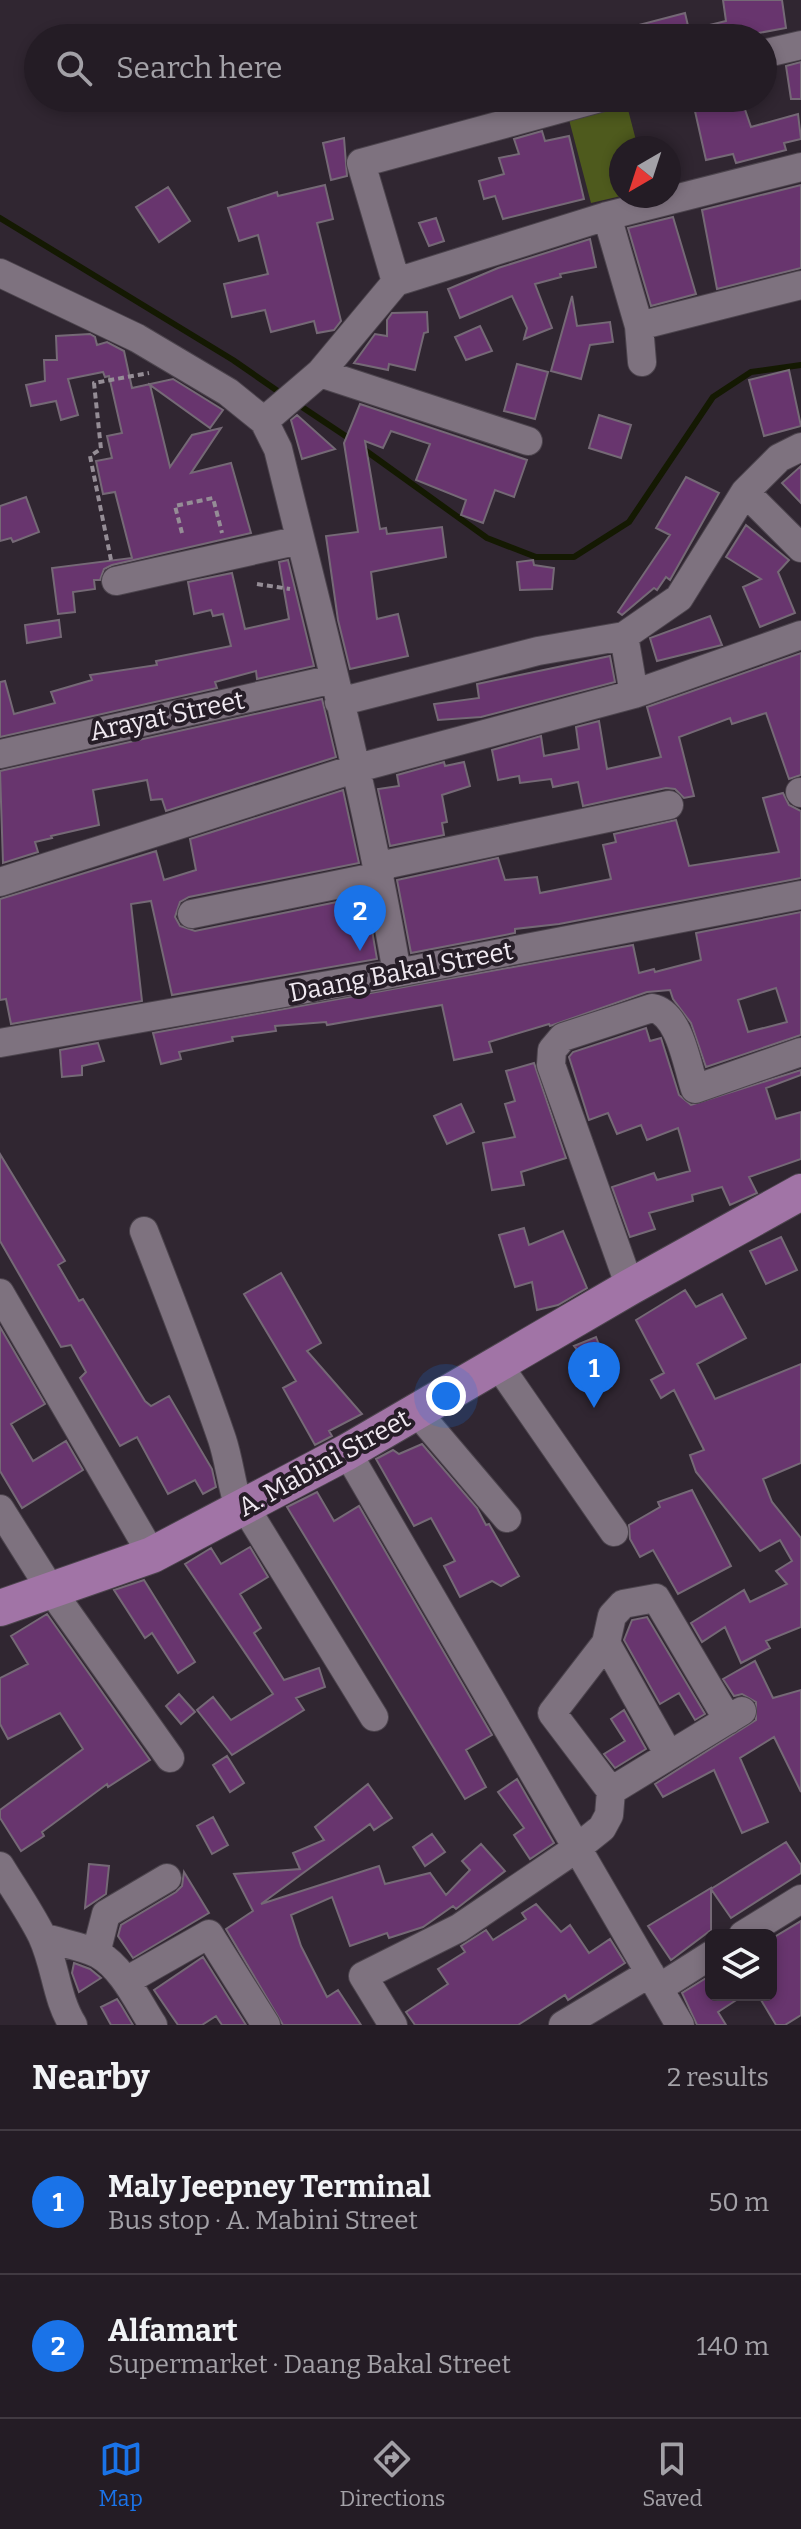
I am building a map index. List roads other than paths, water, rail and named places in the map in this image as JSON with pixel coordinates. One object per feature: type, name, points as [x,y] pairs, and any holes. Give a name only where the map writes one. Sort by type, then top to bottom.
[{"type":"main road","name":"A. Mabini Street","points":[[0,1608],[152,1555],[347,1452],[497,1363],[801,1192]]},
{"type":"street","points":[[777,51],[801,45]]},
{"type":"street","points":[[396,282],[361,163],[549,112]]},
{"type":"street","points":[[264,421],[320,373],[396,282],[607,216],[801,167]]},
{"type":"street","points":[[607,216],[639,326],[642,362]]},
{"type":"street","points":[[0,273],[178,362],[228,392],[264,421],[278,449],[312,588],[380,871],[397,973]]},
{"type":"street","points":[[639,326],[801,285]]},
{"type":"street","points":[[320,373],[528,441]]},
{"type":"street","points":[[634,694],[624,636],[679,598],[745,492],[779,458],[801,447]]},
{"type":"street","points":[[745,492],[801,548]]},
{"type":"street","points":[[116,581],[228,559],[300,540]]},
{"type":"street","points":[[0,882],[354,769],[634,694],[801,635]]},
{"type":"street","name":"Arayat Street","points":[[0,754],[624,636]]},
{"type":"street","points":[[192,914],[669,805]]},
{"type":"street","name":"Daang Bakal Street","points":[[0,1043],[397,973],[801,895]]},
{"type":"street","points":[[630,1287],[551,1065],[552,1050],[563,1037],[644,1009],[660,1009],[672,1022],[695,1089],[801,1052]]},
{"type":"street","points":[[144,1231],[194,1357],[231,1468],[232,1489],[374,1717]]},
{"type":"street","points":[[0,1293],[152,1555]]},
{"type":"street","points":[[497,1363],[614,1532]]},
{"type":"street","points":[[417,1412],[507,1518]]},
{"type":"street","points":[[347,1452],[680,2025]]},
{"type":"street","points":[[0,1509],[51,1590],[170,1758]]},
{"type":"street","points":[[393,2025],[363,1976],[459,1928],[602,1828],[609,1815],[611,1791],[552,1713],[606,1643],[612,1616],[623,1604],[656,1598],[735,1715],[611,1791]]},
{"type":"street","points":[[606,1643],[669,1755]]},
{"type":"street","points":[[0,1866],[43,1937],[56,1977],[60,2005],[73,2025]]},
{"type":"street","points":[[96,1953],[106,1914],[167,1878]]},
{"type":"street","points":[[753,1929],[801,1899]]},
{"type":"street","points":[[126,1981],[209,1934],[266,2025]]},
{"type":"street","points":[[43,1937],[96,1953],[126,1981],[153,2025]]},
{"type":"street","points":[[563,2025],[705,1958]]},
{"type":"waterway","points":[[0,218],[233,360],[282,394]]},
{"type":"waterway","points":[[362,448],[487,538],[536,557],[574,557],[629,522],[713,397],[751,372],[801,365]]},
{"type":"waterway","points":[[296,403],[353,441]]},
{"type":"place","name":"Alfamart","points":[[360,951]]},
{"type":"place","name":"Maly Jeepney Terminal","points":[[594,1408]]}]
